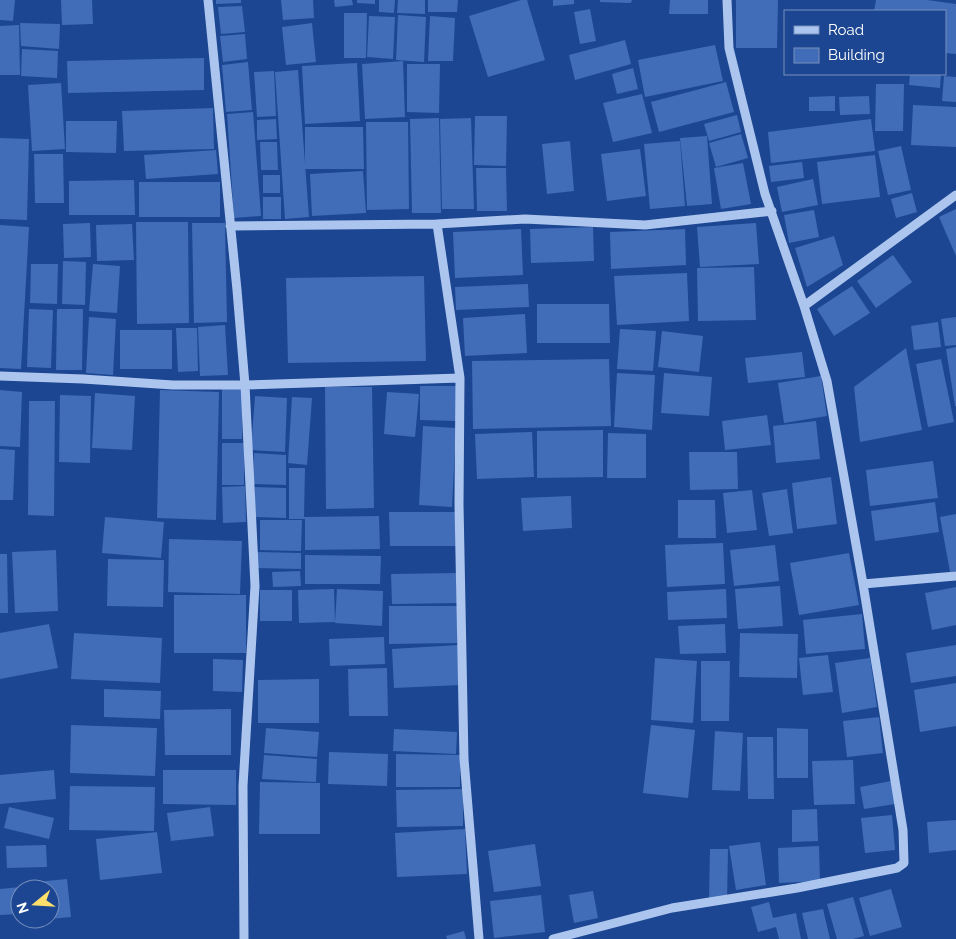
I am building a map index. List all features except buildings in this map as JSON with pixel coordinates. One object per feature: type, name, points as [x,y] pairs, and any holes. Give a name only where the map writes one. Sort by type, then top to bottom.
[{"type":"street","points":[[208,0],[245,385],[255,586],[243,786],[244,939]]},
{"type":"street","points":[[553,939],[672,908],[806,886],[897,868],[904,863],[903,830],[827,381],[804,306],[765,194],[729,48],[727,0]]},
{"type":"street","points":[[804,306],[956,196]]},
{"type":"street","points":[[230,226],[437,224],[525,219],[645,225],[772,211]]},
{"type":"street","points":[[437,224],[460,378],[459,504],[464,759],[479,939]]},
{"type":"street","points":[[0,376],[173,385],[245,385],[460,378]]},
{"type":"street","points":[[862,584],[956,576]]}]
